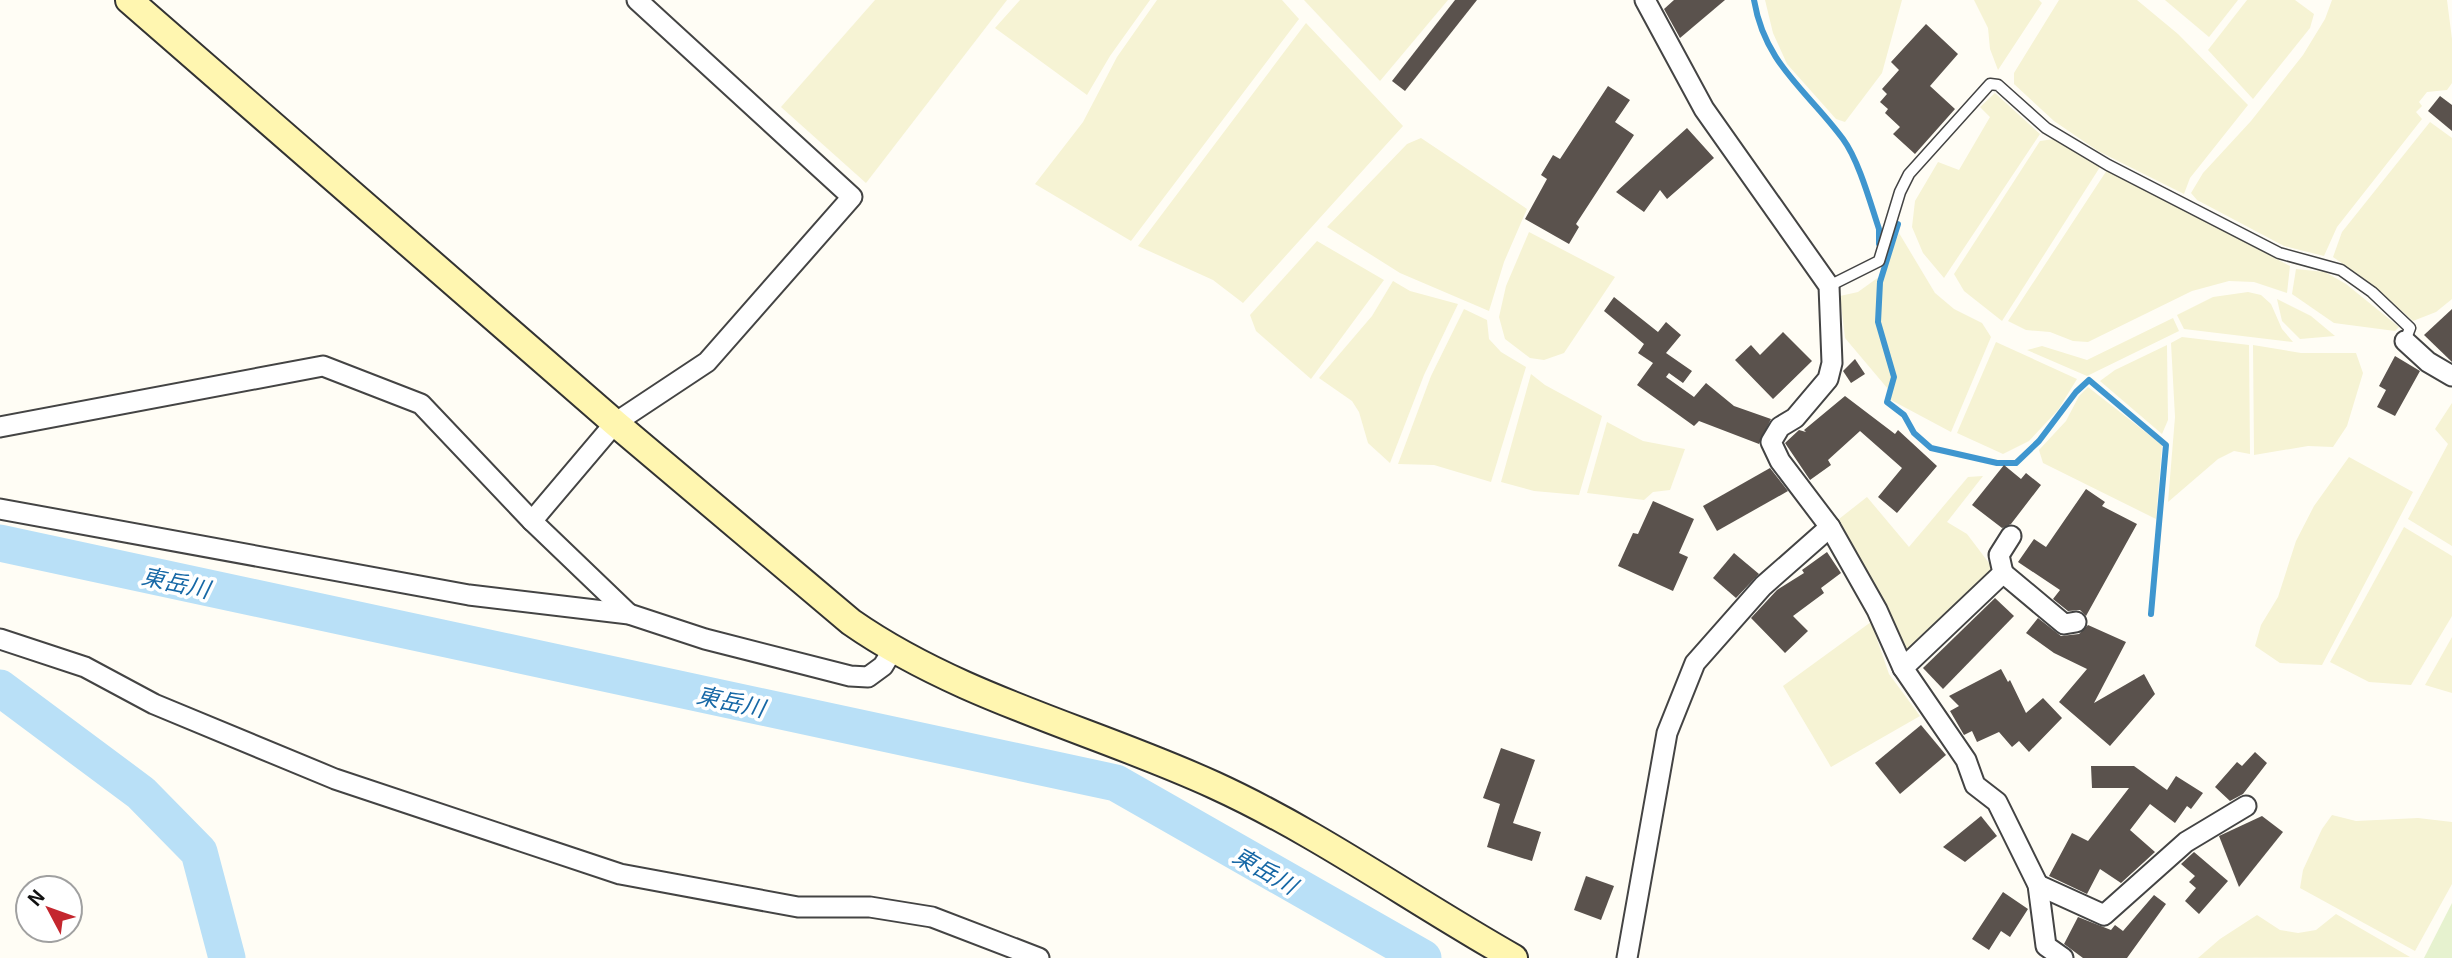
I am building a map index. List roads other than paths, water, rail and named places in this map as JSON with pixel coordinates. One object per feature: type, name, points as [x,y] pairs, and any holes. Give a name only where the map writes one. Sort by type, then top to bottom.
[{"type":"street","points":[[129,0],[615,423],[851,622],[892,651],[1010,704],[1079,729],[1215,786],[1308,833],[1514,958]]},
{"type":"street","points":[[532,521],[615,423],[707,362],[852,197],[637,0]]},
{"type":"street","points":[[1645,0],[1704,109],[1829,286],[1832,337],[1828,379],[1795,418],[1780,427],[1771,442],[1780,461],[1830,527],[1877,610],[1903,668],[1966,760],[1975,785],[1997,802],[2038,885],[2046,946],[2063,958]]},
{"type":"street","points":[[2404,341],[2428,362],[2452,376]]},
{"type":"street","points":[[0,427],[323,366],[421,404],[532,521],[629,614]]},
{"type":"street","points":[[0,509],[469,595],[629,614],[705,639],[850,676],[868,677],[883,666],[892,651]]},
{"type":"street","points":[[1627,958],[1667,733],[1695,663],[1763,586],[1830,527]]},
{"type":"street","points":[[2011,536],[1999,555],[2003,573],[2064,624],[2076,622]]},
{"type":"street","points":[[1903,668],[2003,573]]},
{"type":"street","points":[[0,639],[85,667],[154,704],[335,779],[620,874],[798,907],[870,907],[932,917],[1039,958]]},
{"type":"street","points":[[2038,885],[2104,915],[2186,842],[2246,806]]},
{"type":"lane","points":[[1829,286],[1879,261],[1900,192],[1909,174],[1990,84],[1998,85],[2046,128],[2173,200],[2279,253],[2341,270],[2372,292],[2410,328],[2404,341]]},
{"type":"waterway","points":[[1754,0],[1767,42],[1778,60],[1849,148],[1864,182],[1879,229],[1879,244],[1884,250]]},
{"type":"waterway","points":[[1898,224],[1880,282],[1878,322],[1894,377],[1887,402],[1904,415],[1914,433],[1931,448],[1997,463],[2016,463],[2039,441],[2076,392],[2089,380],[2166,445],[2151,614]]},
{"type":"waterway","name":"東岳川","points":[[0,543],[1116,783],[1423,958]]},
{"type":"waterway","points":[[0,688],[141,793],[199,852],[227,958]]}]
